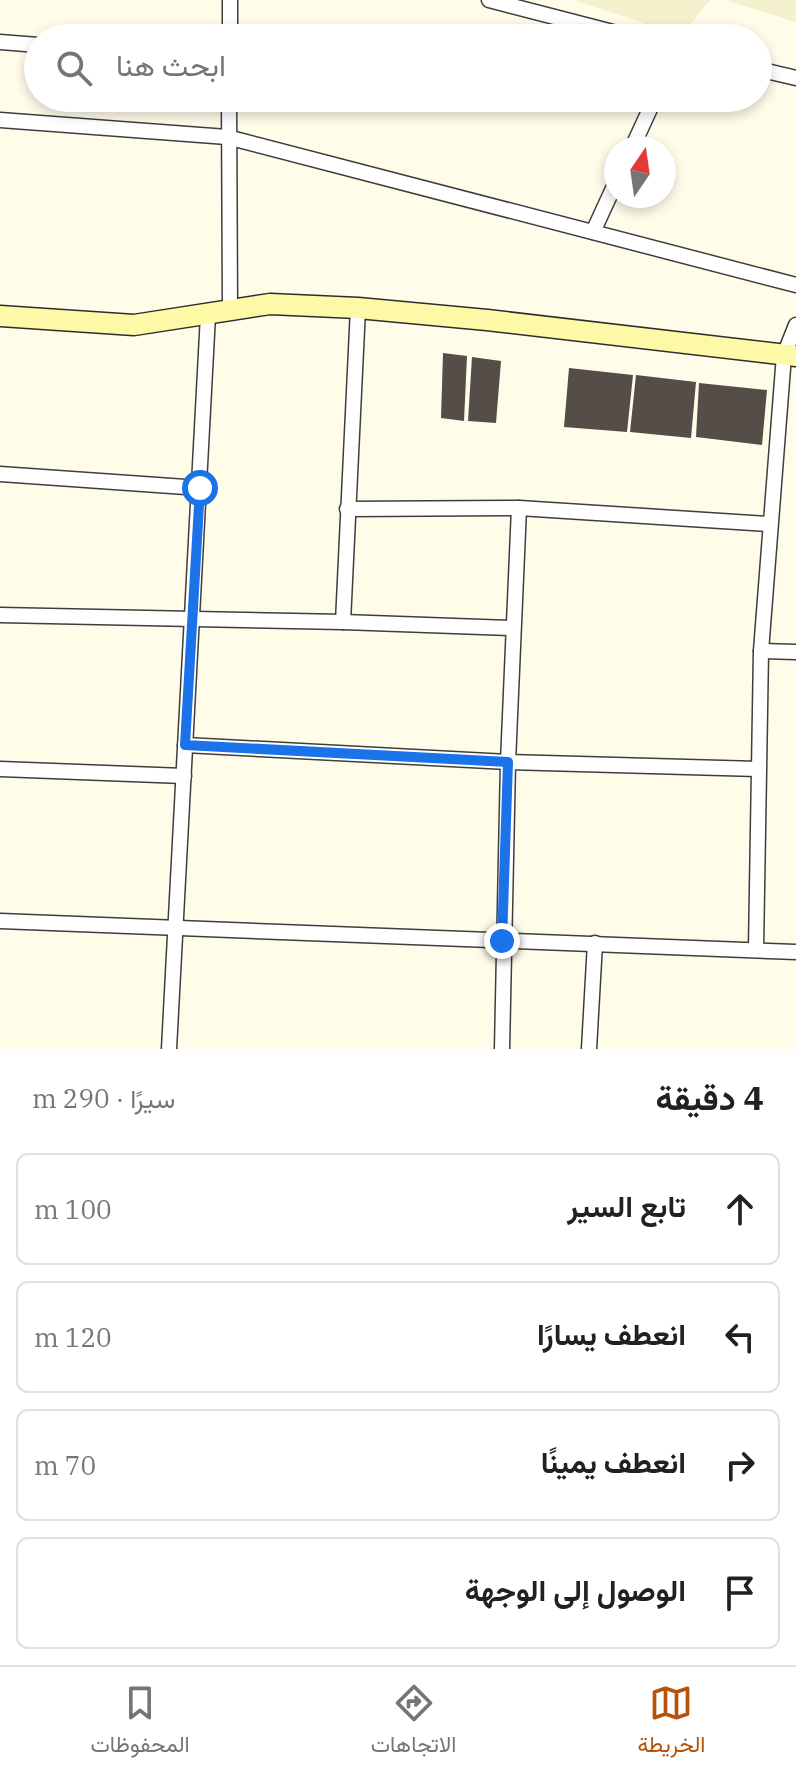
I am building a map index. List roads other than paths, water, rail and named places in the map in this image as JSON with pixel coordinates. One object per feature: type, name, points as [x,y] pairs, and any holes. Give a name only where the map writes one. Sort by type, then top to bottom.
[{"type":"street","points":[[230,0],[230,24]]},
{"type":"street","points":[[489,0],[582,24]]},
{"type":"street","points":[[0,42],[24,44]]},
{"type":"street","points":[[772,72],[796,78]]},
{"type":"street","points":[[228,112],[230,310]]},
{"type":"street","points":[[638,136],[649,112]]},
{"type":"street","points":[[0,120],[227,137],[796,285]]},
{"type":"street","points":[[593,232],[604,208]]},
{"type":"street","points":[[0,316],[134,325],[270,304],[358,308],[790,355]]},
{"type":"street","points":[[343,622],[358,308]]},
{"type":"street","points":[[169,1049],[208,315]]},
{"type":"street","points":[[756,949],[761,651],[769,524],[796,325]]},
{"type":"street","points":[[0,474],[200,488]]},
{"type":"street","points":[[347,509],[519,508],[769,524]]},
{"type":"street","points":[[502,1049],[502,941],[519,508]]},
{"type":"street","points":[[0,615],[513,628]]},
{"type":"street","points":[[761,651],[796,652]]},
{"type":"street","points":[[185,745],[508,762],[758,769]]},
{"type":"street","points":[[0,769],[184,776]]},
{"type":"street","points":[[0,921],[796,952]]},
{"type":"street","points":[[589,1049],[595,943]]}]
